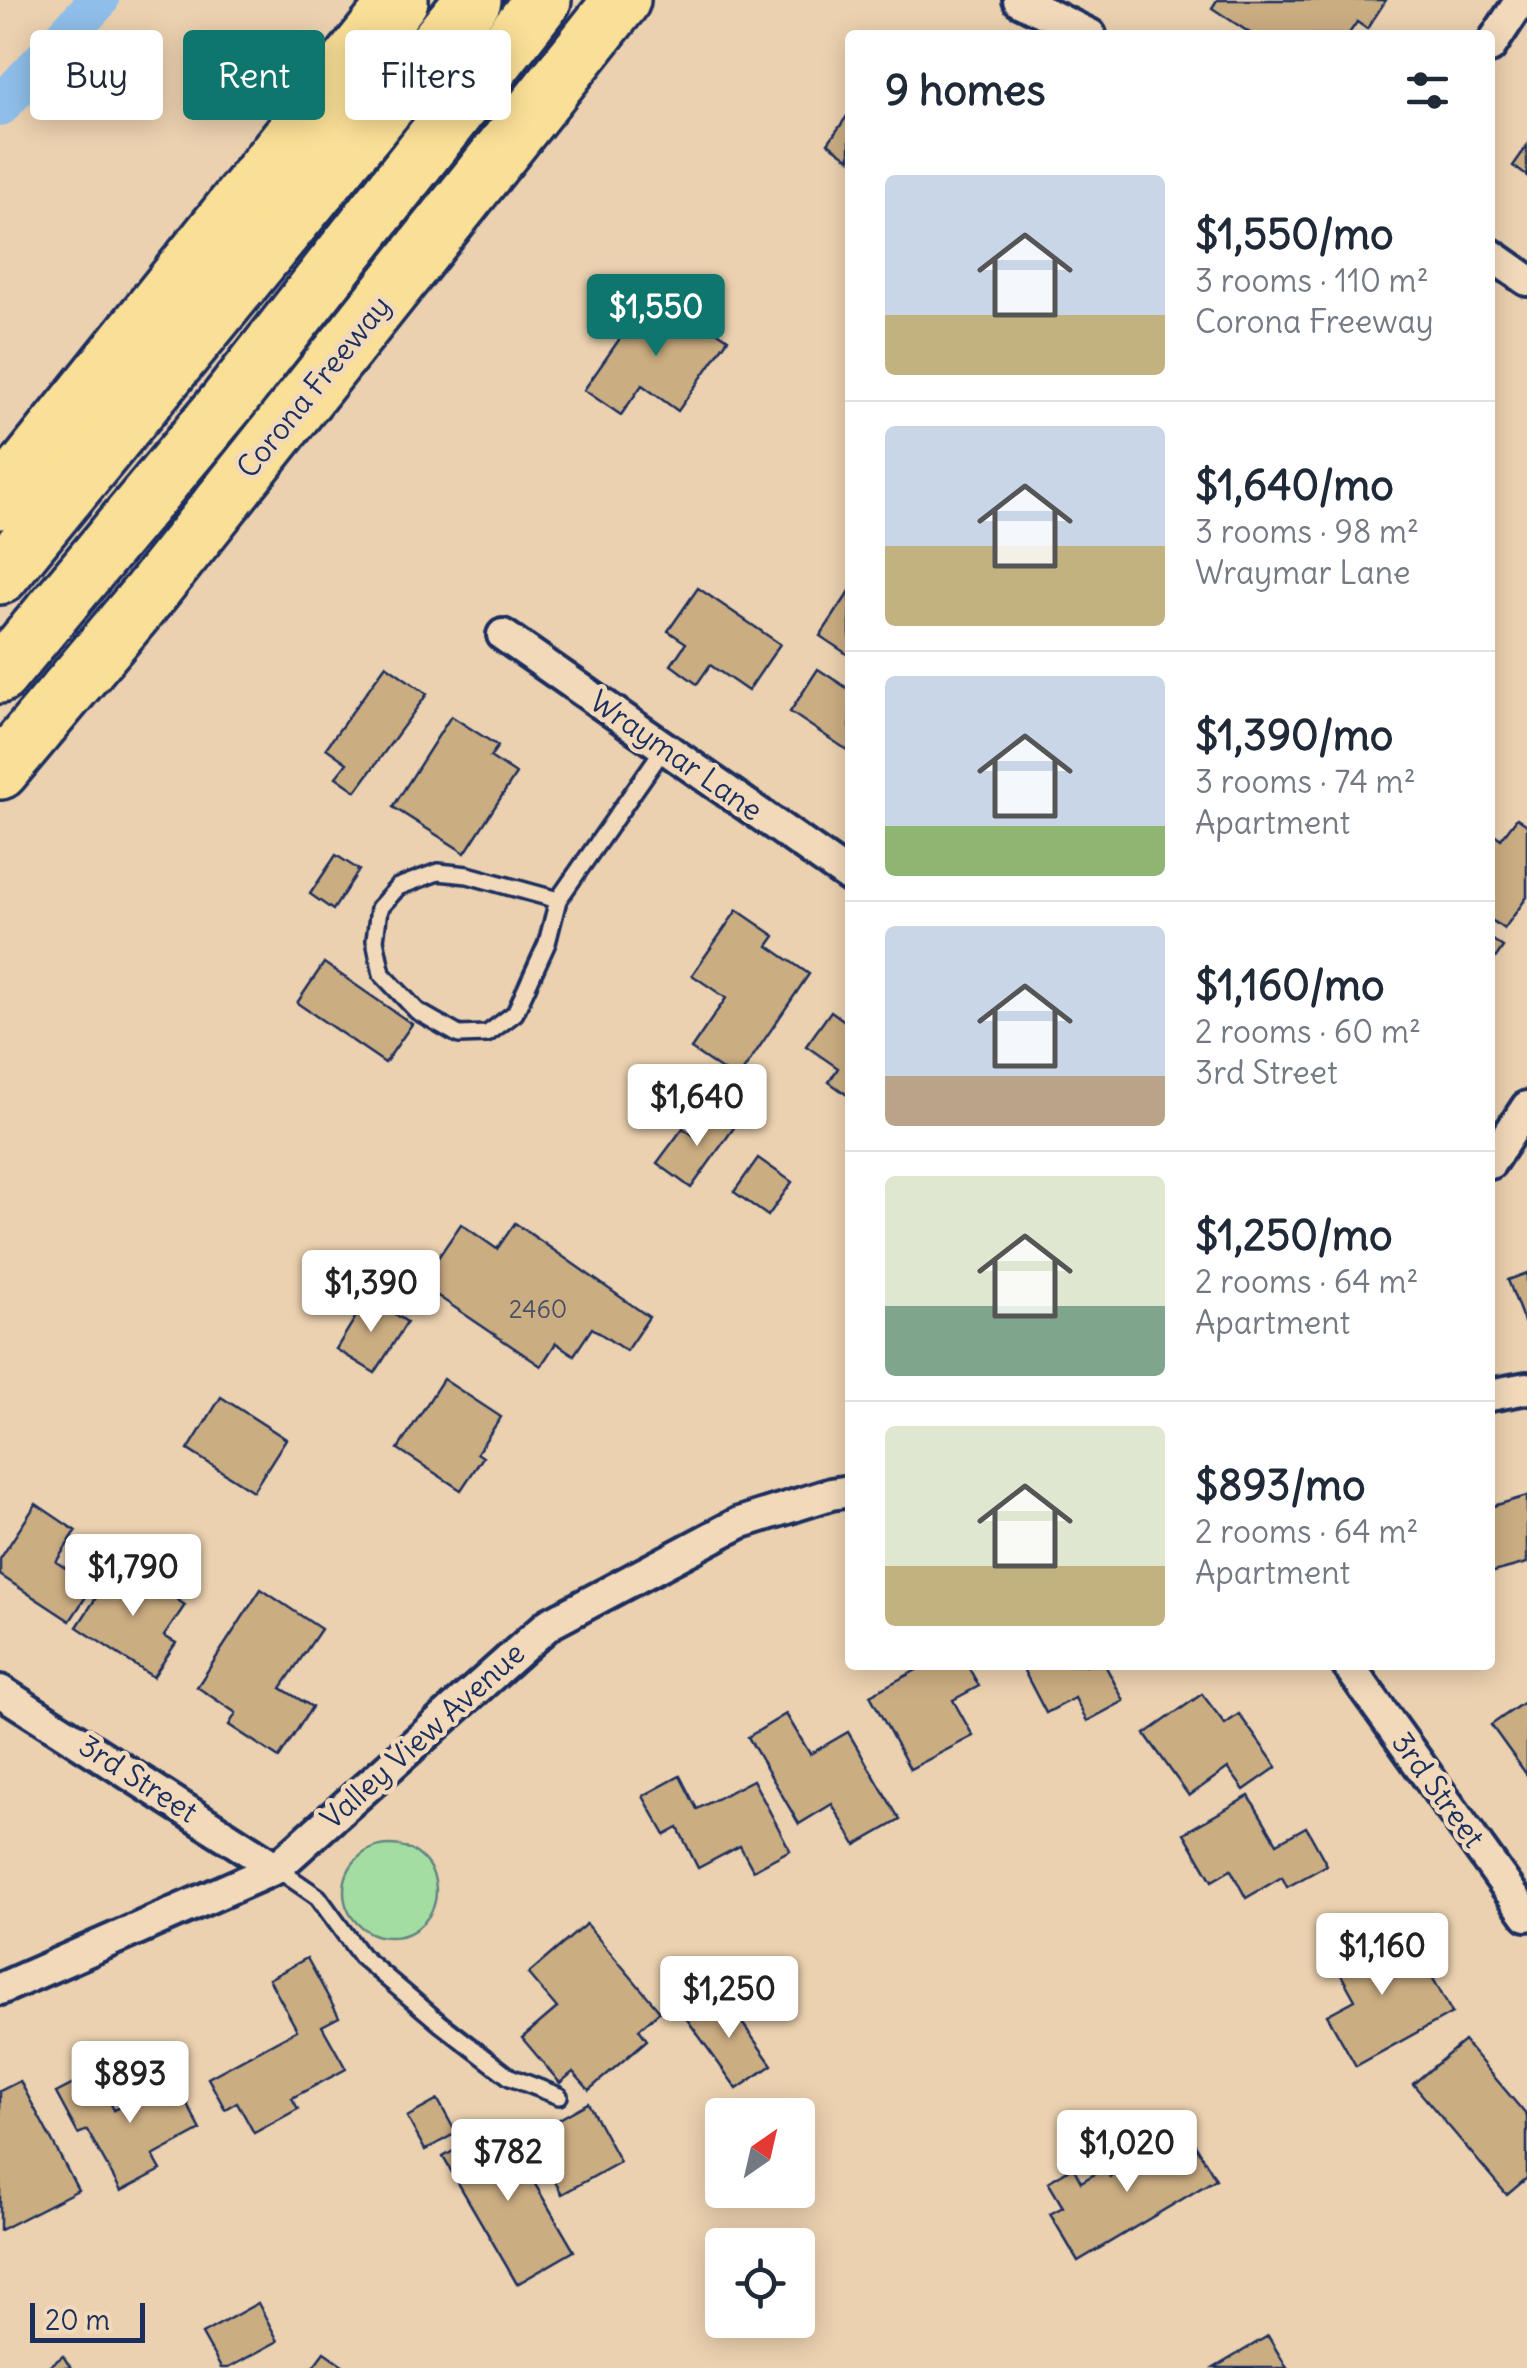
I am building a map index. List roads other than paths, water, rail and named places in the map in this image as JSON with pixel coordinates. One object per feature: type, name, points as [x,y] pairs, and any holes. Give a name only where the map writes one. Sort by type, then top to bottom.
[{"type":"highway","points":[[0,501],[400,0]]},
{"type":"highway","points":[[0,576],[473,0]]},
{"type":"highway","points":[[0,676],[230,400],[543,0]]},
{"type":"highway","name":"Corona Freeway","points":[[0,771],[149,594],[622,0]]},
{"type":"street","points":[[1495,40],[1522,0]]},
{"type":"street","points":[[1028,2],[1081,30]]},
{"type":"street","points":[[1495,258],[1527,280]]},
{"type":"street","name":"Wraymar Lane","points":[[503,635],[845,874]]},
{"type":"street","points":[[1495,1155],[1527,1107]]},
{"type":"street","points":[[1495,1394],[1527,1388]]},
{"type":"street","name":"Valley View Avenue","points":[[0,1988],[276,1868],[549,1624],[739,1523],[845,1492]]},
{"type":"street","name":"3rd Street","points":[[1352,1670],[1527,1915]]},
{"type":"street","name":"3rd Street","points":[[0,1690],[276,1868]]},
{"type":"lane","points":[[558,900],[468,875],[438,872],[398,887],[378,908],[375,940],[382,974],[416,1011],[459,1035],[487,1034],[515,1014],[547,943],[558,900],[664,748]]},
{"type":"lane","points":[[276,1868],[318,1897],[361,1956],[440,2024],[510,2077],[559,2096]]},
{"type":"waterway","points":[[0,106],[99,0]]}]
